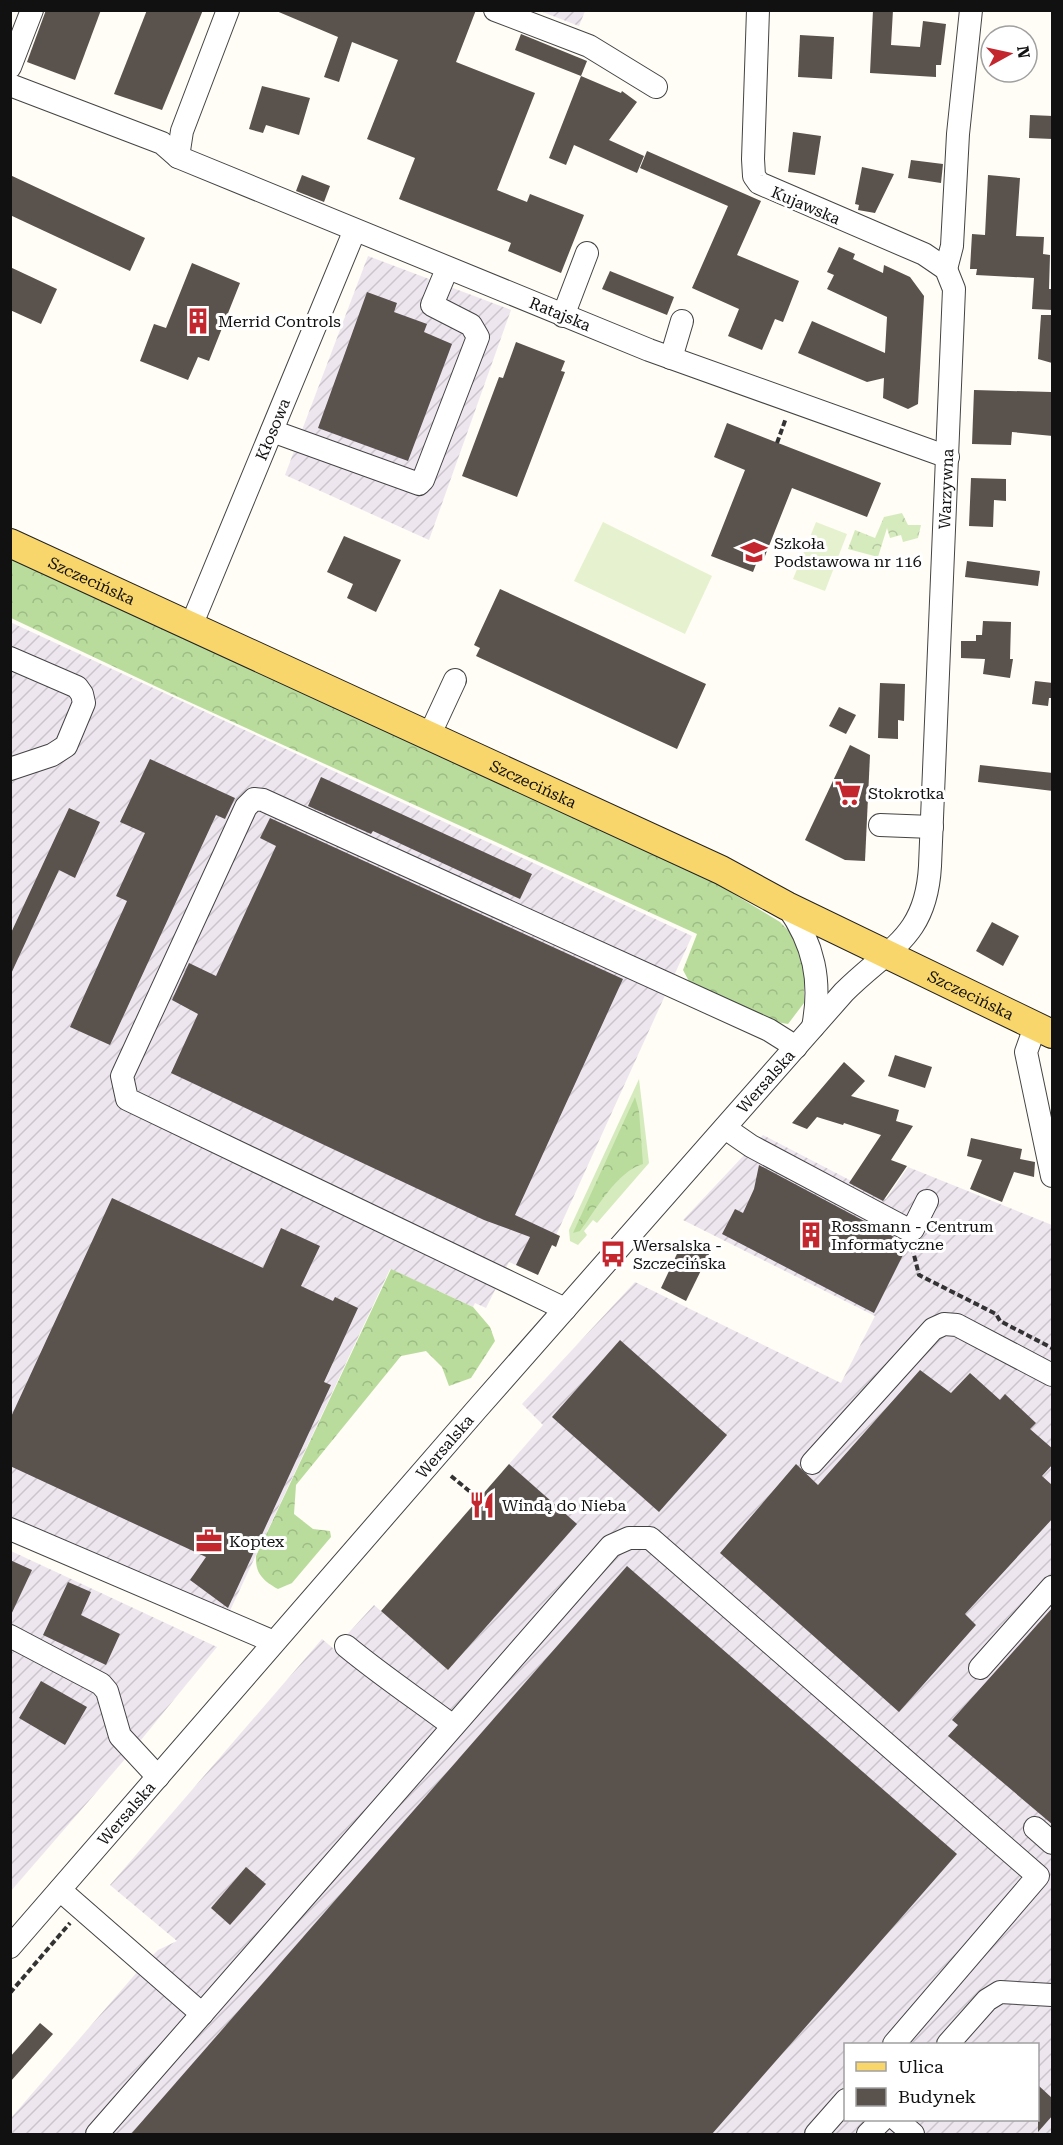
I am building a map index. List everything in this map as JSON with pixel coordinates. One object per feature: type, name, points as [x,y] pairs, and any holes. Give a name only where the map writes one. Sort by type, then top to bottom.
[{"type":"main road","name":"Szczecińska","points":[[10,543],[721,870],[787,906],[1044,1030]]},
{"type":"street","points":[[10,68],[32,10]]},
{"type":"street","points":[[178,157],[182,130],[228,10]]},
{"type":"street","points":[[495,10],[589,46],[656,87]]},
{"type":"street","name":"Kujawska","points":[[758,10],[753,159],[754,176],[759,183],[924,254],[946,269]]},
{"type":"street","name":"Warzywna","points":[[888,955],[907,935],[925,902],[932,826],[955,301],[952,278],[946,269],[952,246],[958,134],[971,10]]},
{"type":"street","name":"Ratajska","points":[[10,85],[162,143],[178,157],[354,232],[563,316],[671,358],[948,457]]},
{"type":"street","name":"Kłosowa","points":[[191,626],[354,232]]},
{"type":"street","points":[[563,316],[586,253]]},
{"type":"street","points":[[272,431],[419,484],[423,480],[478,337],[471,325],[432,305],[447,269]]},
{"type":"street","points":[[671,358],[682,321]]},
{"type":"street","points":[[10,658],[77,687],[84,703],[66,746],[52,755],[10,769]]},
{"type":"street","points":[[429,736],[455,680]]},
{"type":"street","points":[[565,1309],[127,1099],[122,1076],[246,807],[254,799],[262,800],[769,1030],[789,1054]]},
{"type":"street","points":[[880,825],[932,826]]},
{"type":"street","points":[[787,906],[805,933],[814,957],[818,987],[813,1027]]},
{"type":"street","name":"Wersalska","points":[[10,1947],[789,1054],[853,983],[888,955]]},
{"type":"street","points":[[1044,1030],[1026,1052],[1053,1176]]},
{"type":"street","points":[[725,1128],[752,1146],[908,1229],[912,1228],[927,1201]]},
{"type":"street","points":[[812,1463],[933,1329],[945,1324],[957,1325],[1053,1375]]},
{"type":"street","points":[[10,1529],[274,1642]]},
{"type":"street","points":[[97,2134],[611,1546],[628,1538],[650,1538],[1046,1882],[895,2043]]},
{"type":"street","points":[[980,1668],[1053,1587]]},
{"type":"street","points":[[10,1636],[101,1684],[107,1691],[120,1736],[158,1777]]},
{"type":"street","points":[[346,1646],[390,1683],[406,1691],[453,1726]]},
{"type":"street","points":[[1035,1828],[1053,1843]]},
{"type":"street","points":[[60,1890],[202,2014]]},
{"type":"street","points":[[949,2043],[987,2000],[1000,1992],[1053,1995]]},
{"type":"street","points":[[816,2134],[844,2102]]},
{"type":"street","points":[[868,2134],[881,2121]]},
{"type":"street","points":[[898,2121],[913,2134]]},
{"type":"path","points":[[777,443],[781,432]]},
{"type":"path","points":[[916,1240],[911,1249],[919,1275],[996,1314],[1000,1321],[1053,1348]]},
{"type":"path","points":[[451,1476],[479,1500]]},
{"type":"shaded area","points":[[540,11],[585,11],[579,26]]},
{"type":"shaded area","points":[[368,256],[511,310],[429,540],[285,475]]},
{"type":"shaded area","points":[[10,622],[692,936],[538,1275],[509,1262],[486,1308],[475,1303],[473,1307],[390,1269],[227,1617],[11,1521]]},
{"type":"shaded area","points":[[763,1135],[886,1199],[908,1167],[1052,1225],[1052,2134],[11,2134],[11,2118],[144,1964],[158,1950],[177,1941],[110,1885],[322,1639],[334,1649],[374,1605],[448,1670],[509,1464],[543,1425],[522,1404],[635,1282],[841,1383],[875,1316],[683,1220]]},
{"type":"shaded area","points":[[11,1551],[217,1647],[132,1751],[11,1891]]},
{"type":"green space","points":[[902,513],[908,525],[921,525],[918,538],[903,542],[901,535],[890,538],[887,528],[878,557],[848,549],[855,530],[875,538],[884,517]]},
{"type":"green space","points":[[603,522],[712,576],[685,634],[574,581]]},
{"type":"green space","points":[[816,522],[847,534],[825,591],[793,579]]},
{"type":"green space","points":[[10,558],[699,873],[780,922],[793,935],[804,961],[804,1003],[788,1024],[764,1020],[690,983],[683,970],[697,934],[176,696],[11,618]]},
{"type":"green space","points":[[639,1079],[649,1163],[597,1223],[593,1220],[584,1231],[587,1235],[578,1245],[570,1241],[569,1230]]},
{"type":"green space","points":[[635,1097],[639,1111],[643,1164],[633,1168],[615,1183],[580,1231],[573,1233]]},
{"type":"green space","points":[[391,1269],[473,1307],[490,1327],[495,1341],[471,1378],[449,1386],[442,1367],[426,1351],[401,1356],[296,1485],[294,1514],[313,1529],[330,1531],[331,1537],[292,1583],[278,1589],[261,1576],[257,1568],[256,1556]]},
{"type":"building","points":[[46,10],[101,10],[75,80],[27,62]]},
{"type":"building","points":[[147,10],[203,10],[162,110],[114,94]]},
{"type":"building","points":[[274,10],[476,10],[456,62],[535,93],[497,190],[527,202],[530,194],[584,215],[561,273],[508,251],[511,243],[399,199],[415,158],[367,139],[398,60],[352,42],[339,82],[324,77],[338,37]]},
{"type":"building","points":[[873,10],[893,10],[891,45],[920,47],[923,21],[946,24],[941,65],[936,65],[936,77],[870,73]]},
{"type":"building","points":[[521,34],[587,61],[581,76],[515,50]]},
{"type":"building","points":[[800,35],[834,37],[832,79],[798,77]]},
{"type":"building","points":[[581,76],[621,93],[622,91],[637,102],[609,140],[644,156],[637,173],[574,145],[566,165],[549,158]]},
{"type":"building","points":[[262,86],[310,98],[299,135],[266,125],[263,133],[249,129]]},
{"type":"building","points":[[1030,115],[1053,116],[1053,139],[1029,138]]},
{"type":"building","points":[[793,132],[821,136],[815,175],[788,172]]},
{"type":"building","points":[[647,151],[761,201],[737,255],[799,281],[783,322],[775,319],[762,350],[728,336],[739,309],[692,288],[728,206],[640,168]]},
{"type":"building","points":[[911,160],[943,164],[941,183],[908,178]]},
{"type":"building","points":[[862,167],[894,174],[875,213],[858,210],[859,205],[855,204]]},
{"type":"building","points":[[10,175],[145,238],[130,271],[10,215]]},
{"type":"building","points":[[302,175],[330,186],[324,202],[296,191]]},
{"type":"building","points":[[988,175],[1020,178],[1016,236],[1044,237],[1043,254],[1050,255],[1049,289],[1053,289],[1053,310],[1032,309],[1034,278],[976,275],[977,269],[970,269],[972,234],[985,235]]},
{"type":"building","points":[[839,247],[855,254],[853,259],[883,273],[884,265],[910,277],[924,296],[918,404],[908,409],[883,398],[884,378],[867,382],[798,353],[812,321],[885,353],[887,317],[827,289],[834,275],[827,272]]},
{"type":"building","name":"Merrid Controls","points":[[192,263],[240,283],[209,361],[198,357],[188,380],[140,361],[154,324],[166,328]]},
{"type":"building","points":[[10,267],[57,289],[41,324],[10,310]]},
{"type":"building","points":[[610,271],[674,297],[667,315],[602,289]]},
{"type":"building","points":[[367,292],[397,303],[394,312],[427,324],[424,332],[452,344],[408,461],[318,428]]},
{"type":"building","points":[[1041,315],[1053,315],[1052,363],[1038,359]]},
{"type":"building","points":[[516,342],[565,361],[561,371],[565,372],[517,497],[462,476],[499,377],[503,378]]},
{"type":"building","points":[[974,390],[1051,392],[1053,436],[1012,432],[1011,445],[972,444]]},
{"type":"building","points":[[727,423],[881,483],[867,517],[792,488],[763,561],[758,559],[753,572],[711,556],[745,470],[714,457]]},
{"type":"building","points":[[971,478],[1006,479],[1006,501],[994,500],[993,527],[969,526]]},
{"type":"building","points":[[344,536],[401,560],[376,612],[347,598],[353,584],[327,572]]},
{"type":"building","points":[[967,561],[1040,571],[1038,586],[965,577]]},
{"type":"building","points":[[500,589],[706,684],[677,749],[476,656],[480,648],[474,645]]},
{"type":"building","points":[[983,621],[1011,622],[1010,659],[1013,659],[1010,678],[983,674],[985,659],[961,658],[961,641],[976,641],[976,635],[982,635]]},
{"type":"building","points":[[1035,681],[1053,683],[1053,698],[1049,698],[1048,706],[1032,704]]},
{"type":"building","points":[[880,683],[905,684],[904,721],[898,720],[898,739],[878,738]]},
{"type":"building","points":[[839,707],[856,715],[846,734],[829,726]]},
{"type":"building","name":"Stokrotka","points":[[850,745],[870,755],[865,861],[845,860],[805,840]]},
{"type":"building","points":[[150,759],[235,798],[225,819],[216,815],[110,1045],[70,1027],[127,901],[116,896],[145,833],[120,822]]},
{"type":"building","points":[[980,765],[1053,773],[1053,791],[978,782]]},
{"type":"building","points":[[321,777],[532,874],[520,899],[373,831],[371,834],[308,806]]},
{"type":"building","points":[[69,808],[100,822],[75,878],[59,870],[10,976],[10,935]]},
{"type":"building","points":[[270,818],[623,979],[515,1215],[560,1236],[556,1247],[552,1245],[538,1275],[516,1265],[530,1237],[484,1220],[171,1073],[198,1014],[172,1000],[189,963],[216,976],[276,846],[260,838]]},
{"type":"building","points":[[992,922],[1019,936],[1003,966],[976,951]]},
{"type":"building","points":[[895,1055],[932,1067],[925,1088],[888,1076]]},
{"type":"building","points":[[844,1062],[865,1081],[851,1096],[899,1110],[896,1121],[913,1126],[891,1160],[907,1166],[883,1201],[849,1183],[881,1135],[817,1117],[807,1129],[792,1123]]},
{"type":"building","points":[[971,1138],[1022,1149],[1020,1159],[1035,1162],[1034,1177],[1014,1172],[1002,1202],[970,1189],[982,1160],[967,1156]]},
{"type":"building","name":"Rossmann - Centrum Informatyczne","points":[[759,1165],[898,1239],[892,1250],[903,1255],[874,1313],[722,1234],[735,1209],[743,1213],[754,1189]]},
{"type":"building","points":[[112,1198],[263,1268],[281,1228],[320,1246],[301,1286],[333,1301],[335,1297],[358,1308],[324,1382],[331,1385],[228,1608],[190,1580],[206,1557],[10,1466],[10,1419]]},
{"type":"building","points":[[684,1239],[710,1252],[686,1301],[661,1288]]},
{"type":"building","points":[[620,1340],[727,1435],[659,1512],[552,1417]]},
{"type":"building","points":[[920,1370],[951,1393],[970,1373],[1000,1400],[1005,1394],[1036,1423],[1030,1429],[1053,1449],[1053,1464],[1042,1476],[1053,1486],[1053,1518],[965,1614],[976,1625],[899,1712],[720,1553],[796,1464],[818,1485]]},
{"type":"building","points":[[509,1464],[577,1524],[448,1670],[381,1611]]},
{"type":"building","points":[[10,1560],[32,1570],[10,1617]]},
{"type":"building","points":[[627,1566],[957,1854],[712,2134],[131,2134]]},
{"type":"building","points":[[68,1582],[91,1592],[81,1615],[120,1634],[106,1665],[43,1635]]},
{"type":"building","points":[[1053,1607],[1053,1825],[948,1736],[958,1725],[952,1720]]},
{"type":"building","points":[[41,1681],[87,1707],[65,1745],[19,1718]]},
{"type":"building","points":[[246,1867],[266,1884],[230,1925],[211,1908]]},
{"type":"building","points":[[40,2023],[53,2034],[10,2082],[10,2057]]},
{"type":"building","points":[[1039,2086],[1053,2099],[1053,2115],[1038,2132]]},
{"type":"place","name":"Merrid Controls","points":[[198,321]]},
{"type":"place","name":"Szkoła Podstawowa nr 116","points":[[754,552]]},
{"type":"place","name":"Stokrotka","points":[[848,793]]},
{"type":"place","name":"Rossmann - Centrum Informatyczne","points":[[811,1235]]},
{"type":"place","name":"Wersalska - Szczecińska","points":[[613,1254]]},
{"type":"place","name":"Windą do Nieba","points":[[482,1505]]},
{"type":"place","name":"Koptex","points":[[209,1541]]}]
